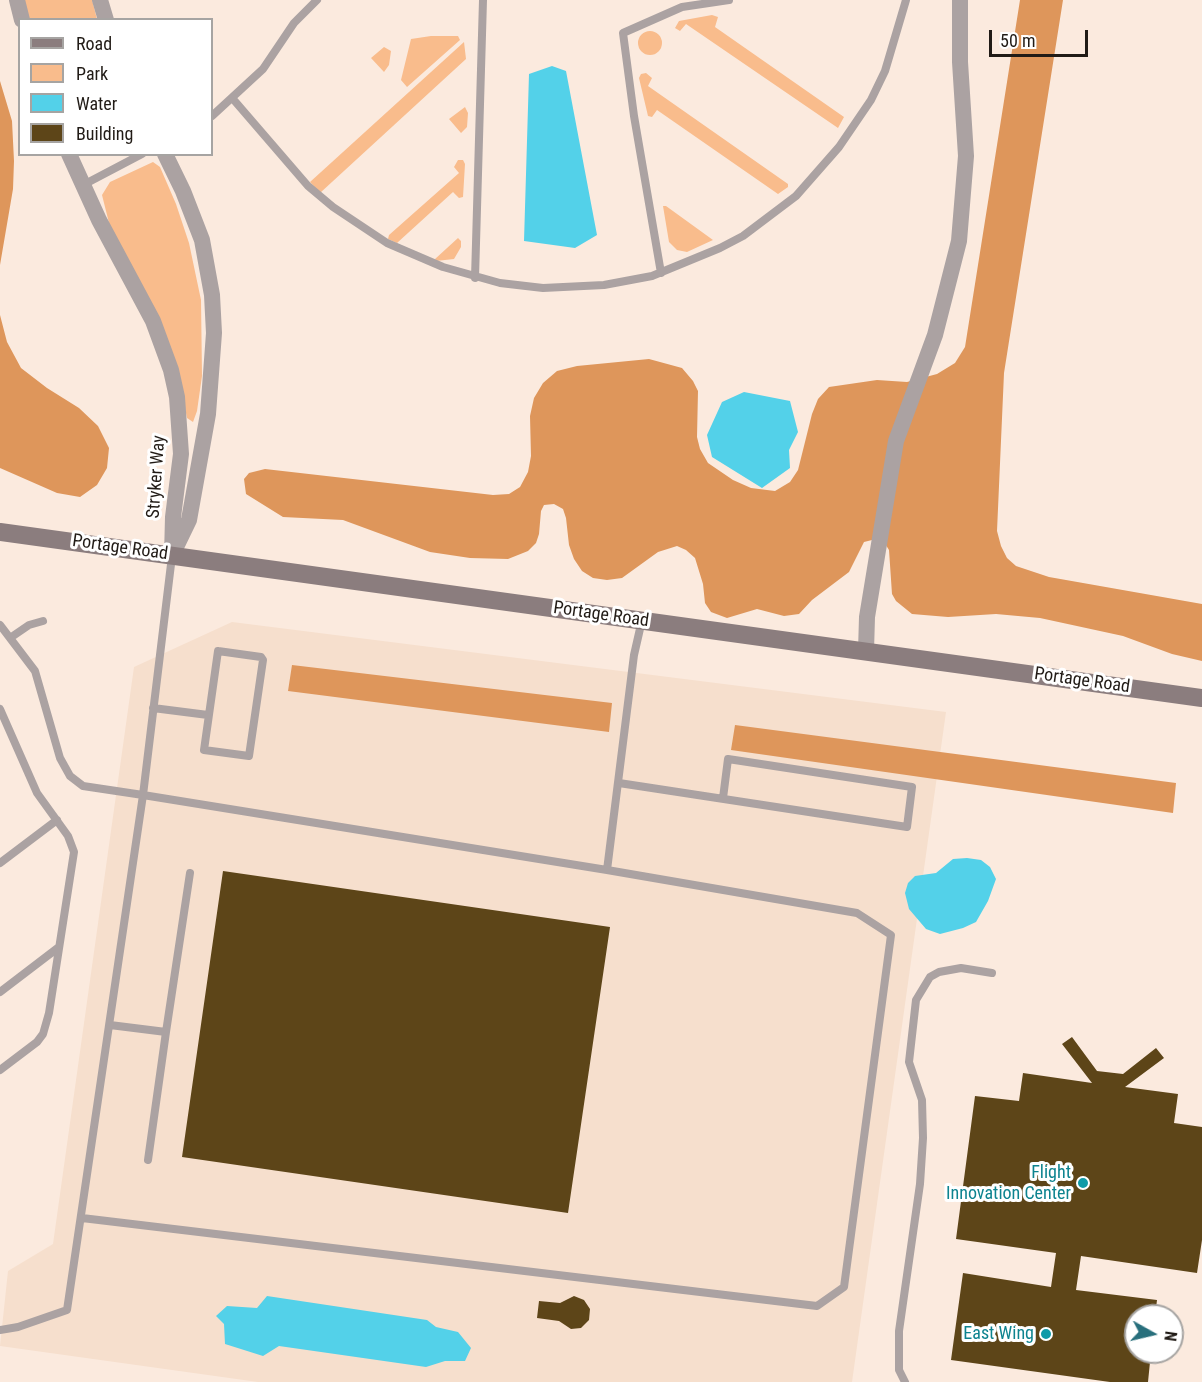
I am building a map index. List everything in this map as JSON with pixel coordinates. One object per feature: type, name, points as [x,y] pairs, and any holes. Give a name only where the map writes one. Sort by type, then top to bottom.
[{"type":"main road","name":"Portage Road","points":[[0,532],[1202,698]]},
{"type":"street","points":[[17,0],[22,18]]},
{"type":"street","points":[[100,0],[105,18]]},
{"type":"street","points":[[866,651],[867,617],[896,441],[935,335],[959,241],[966,156],[960,62],[960,0]]},
{"type":"street","name":"Stryker Way","points":[[70,156],[82,185],[153,321],[171,370],[177,397],[181,454],[173,518],[172,556]]},
{"type":"street","name":"Stryker Way","points":[[166,156],[183,191],[202,240],[212,295],[214,333],[208,414],[189,520],[172,556]]},
{"type":"lane","points":[[213,115],[263,69],[294,23],[317,0]]},
{"type":"lane","points":[[475,278],[483,0]]},
{"type":"lane","points":[[661,273],[634,116],[623,33],[682,7],[729,0]]},
{"type":"lane","points":[[233,99],[324,200],[387,243],[475,278],[543,288],[604,285],[661,273],[743,236],[796,196],[857,124],[871,100],[891,54],[906,0]]},
{"type":"lane","points":[[82,185],[138,156]]},
{"type":"lane","points":[[0,1330],[18,1328],[67,1310],[143,795],[172,556]]},
{"type":"lane","points":[[607,870],[634,655],[642,620]]},
{"type":"lane","points":[[10,638],[29,625],[43,621]]},
{"type":"lane","points":[[0,625],[35,671],[60,758],[70,776],[83,786],[607,870],[857,913],[891,935],[844,1287],[818,1305],[82,1218]]},
{"type":"lane","points":[[218,651],[261,657],[249,756],[204,750],[208,715],[218,651]]},
{"type":"lane","points":[[153,708],[208,715]]},
{"type":"lane","points":[[0,709],[37,793],[68,836],[74,852],[43,1034],[37,1042],[0,1070]]},
{"type":"lane","points":[[619,783],[907,827],[912,787],[728,759],[723,798]]},
{"type":"lane","points":[[0,863],[57,820]]},
{"type":"lane","points":[[148,1160],[190,873]]},
{"type":"lane","points":[[0,992],[59,947]]},
{"type":"lane","points":[[905,1382],[899,1370],[899,1331],[920,1184],[923,1138],[922,1100],[909,1062],[916,1000],[930,977],[939,972],[961,968],[992,973]]},
{"type":"lane","points":[[110,1025],[166,1032]]},
{"type":"shaded area","points":[[1020,0],[1063,0],[1004,373],[997,531],[1001,546],[1007,558],[1016,566],[1049,577],[1202,604],[1202,661],[1172,654],[1123,636],[1040,618],[996,614],[948,617],[912,614],[896,601],[892,594],[889,550],[884,542],[876,539],[864,542],[849,572],[812,600],[799,614],[784,616],[757,609],[727,618],[711,612],[705,603],[703,584],[695,558],[677,546],[658,552],[622,578],[607,580],[593,578],[582,571],[569,545],[563,509],[554,504],[544,505],[536,543],[528,551],[508,559],[470,558],[430,552],[343,520],[283,517],[246,494],[244,479],[249,473],[265,469],[493,495],[509,494],[520,487],[528,472],[531,456],[530,416],[534,398],[543,383],[557,371],[577,366],[649,359],[682,368],[693,381],[698,391],[697,437],[700,449],[708,463],[733,480],[751,488],[775,491],[790,482],[798,470],[818,399],[829,387],[877,380],[907,382],[937,374],[955,363],[965,347]]},
{"type":"shaded area","points":[[0,81],[12,121],[14,161],[13,189],[0,265]]},
{"type":"shaded area","points":[[0,315],[7,342],[21,368],[79,408],[98,426],[109,448],[107,468],[97,485],[80,497],[57,493],[0,468]]},
{"type":"shaded area","points":[[232,622],[946,712],[852,1382],[258,1382],[0,1346],[8,1271],[53,1244],[134,667]]},
{"type":"shaded area","points":[[292,665],[612,703],[609,732],[288,691]]},
{"type":"shaded area","points":[[735,725],[1176,783],[1173,813],[731,750]]},
{"type":"green space","points":[[21,0],[92,0],[97,18],[27,18]]},
{"type":"green space","points":[[712,15],[718,17],[715,27],[844,117],[838,128],[686,24],[680,31],[675,28],[679,21]]},
{"type":"green space","points":[[650,31],[658,35],[662,43],[658,51],[650,55],[642,51],[638,43],[642,35]]},
{"type":"green space","points":[[458,36],[460,40],[407,87],[401,80],[411,39]]},
{"type":"green space","points":[[464,42],[466,59],[320,193],[310,182]]},
{"type":"green space","points":[[384,47],[391,51],[389,65],[384,72],[371,58]]},
{"type":"green space","points":[[646,73],[652,78],[648,86],[788,184],[788,187],[778,194],[657,110],[652,117],[648,116],[639,78],[641,74]]},
{"type":"green space","points":[[465,107],[468,113],[467,127],[461,133],[449,119]]},
{"type":"green space","points":[[458,160],[463,160],[465,164],[463,197],[459,198],[453,192],[397,243],[388,239],[389,235],[459,173],[454,167]]},
{"type":"green space","points":[[153,162],[160,167],[176,204],[189,243],[201,300],[202,376],[197,411],[193,422],[187,418],[183,398],[110,227],[102,195],[110,182]]},
{"type":"green space","points":[[663,206],[713,240],[687,252],[677,250],[669,242]]},
{"type":"green space","points":[[458,238],[461,241],[461,247],[454,259],[436,261],[435,259]]},
{"type":"water","points":[[552,66],[566,71],[597,235],[575,248],[524,241],[529,74]]},
{"type":"water","points":[[744,392],[790,401],[798,432],[789,450],[790,468],[762,488],[712,457],[707,435],[722,402]]},
{"type":"water","points":[[953,859],[981,860],[990,867],[996,879],[988,901],[976,922],[940,934],[926,929],[909,909],[905,893],[908,883],[915,876],[936,873]]},
{"type":"water","points":[[267,1296],[427,1320],[436,1327],[458,1332],[471,1348],[465,1361],[445,1361],[426,1367],[279,1346],[263,1356],[225,1344],[224,1324],[216,1316],[227,1306],[257,1308]]},
{"type":"building","points":[[223,871],[610,927],[568,1213],[182,1157]]},
{"type":"building","name":"Flight Innovation Center","points":[[1072,1037],[1097,1071],[1123,1074],[1156,1048],[1164,1058],[1125,1087],[1178,1094],[1174,1123],[1202,1127],[1202,1240],[1197,1273],[1081,1256],[1076,1290],[1157,1300],[1156,1304],[1124,1304],[1124,1364],[1150,1364],[1148,1382],[1110,1382],[951,1360],[963,1273],[1051,1287],[1056,1253],[956,1239],[975,1096],[1019,1101],[1023,1073],[1092,1083],[1062,1044]]},
{"type":"building","points":[[574,1296],[584,1300],[590,1309],[589,1320],[581,1328],[571,1329],[559,1321],[537,1318],[539,1301],[560,1303]]},
{"type":"place","name":"Flight Innovation Center","points":[[1083,1183]]},
{"type":"place","name":"East Wing","points":[[1046,1334]]}]
